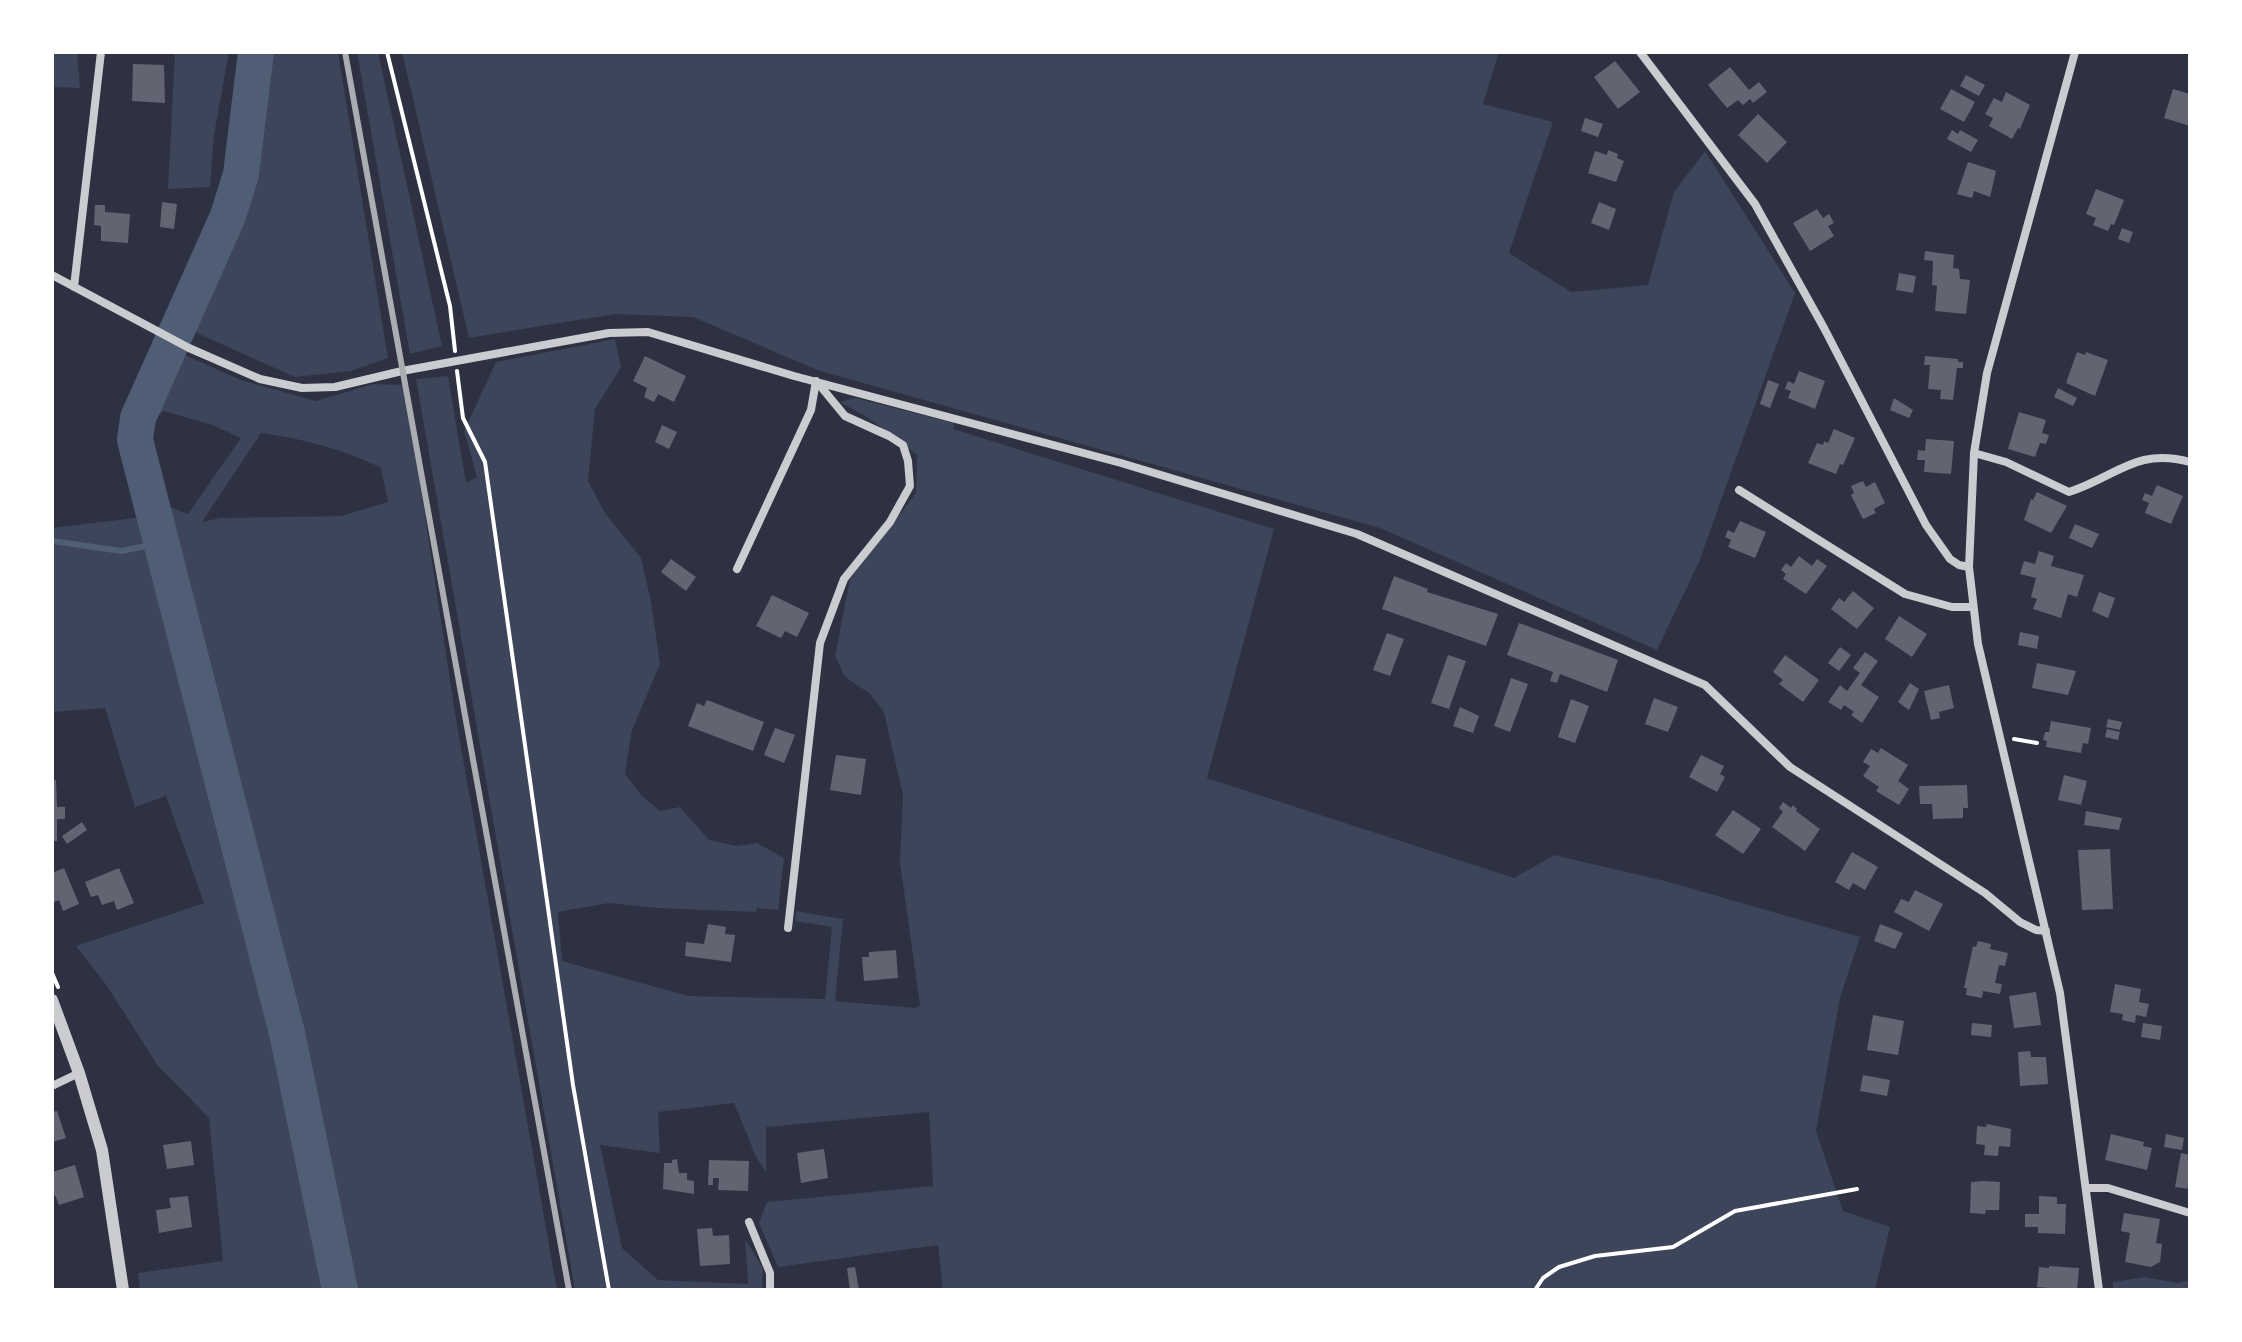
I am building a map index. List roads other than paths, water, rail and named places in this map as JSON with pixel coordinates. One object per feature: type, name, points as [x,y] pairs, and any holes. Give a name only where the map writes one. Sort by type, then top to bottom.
[{"type":"street","points":[[74,287],[101,52]]},
{"type":"street","points":[[1640,52],[1755,204],[1824,328],[1926,525],[1950,559],[1969,567]]},
{"type":"street","points":[[2075,52],[1991,355],[1974,453],[1969,567],[1972,607],[1995,719],[2065,1022],[2099,1290]]},
{"type":"street","points":[[52,275],[189,348],[260,379],[302,388],[335,387],[609,333],[648,332],[1121,463],[1357,534],[1705,685],[1790,767],[1985,893],[2020,922],[2046,931]]},
{"type":"street","points":[[737,569],[811,410],[816,381]]},
{"type":"street","points":[[788,928],[820,643],[844,579],[890,522],[910,486],[903,445],[845,416],[816,381]]},
{"type":"street","points":[[1974,453],[2006,462],[2069,492],[2150,457],[2166,456],[2190,462]]},
{"type":"street","points":[[1739,490],[1905,594],[1952,607],[1972,607]]},
{"type":"street","points":[[52,1000],[79,1073],[102,1150],[123,1290]]},
{"type":"street","points":[[52,1086],[79,1073]]},
{"type":"street","points":[[2086,1188],[2108,1188],[2190,1213]]},
{"type":"street","points":[[749,1222],[770,1273],[770,1290]]},
{"type":"waterway","points":[[256,52],[241,174],[228,216],[138,418],[135,440],[287,1033],[340,1290]]},
{"type":"waterway","points":[[52,541],[121,551],[161,543]]},
{"type":"railway","points":[[345,52],[569,1290]]}]
